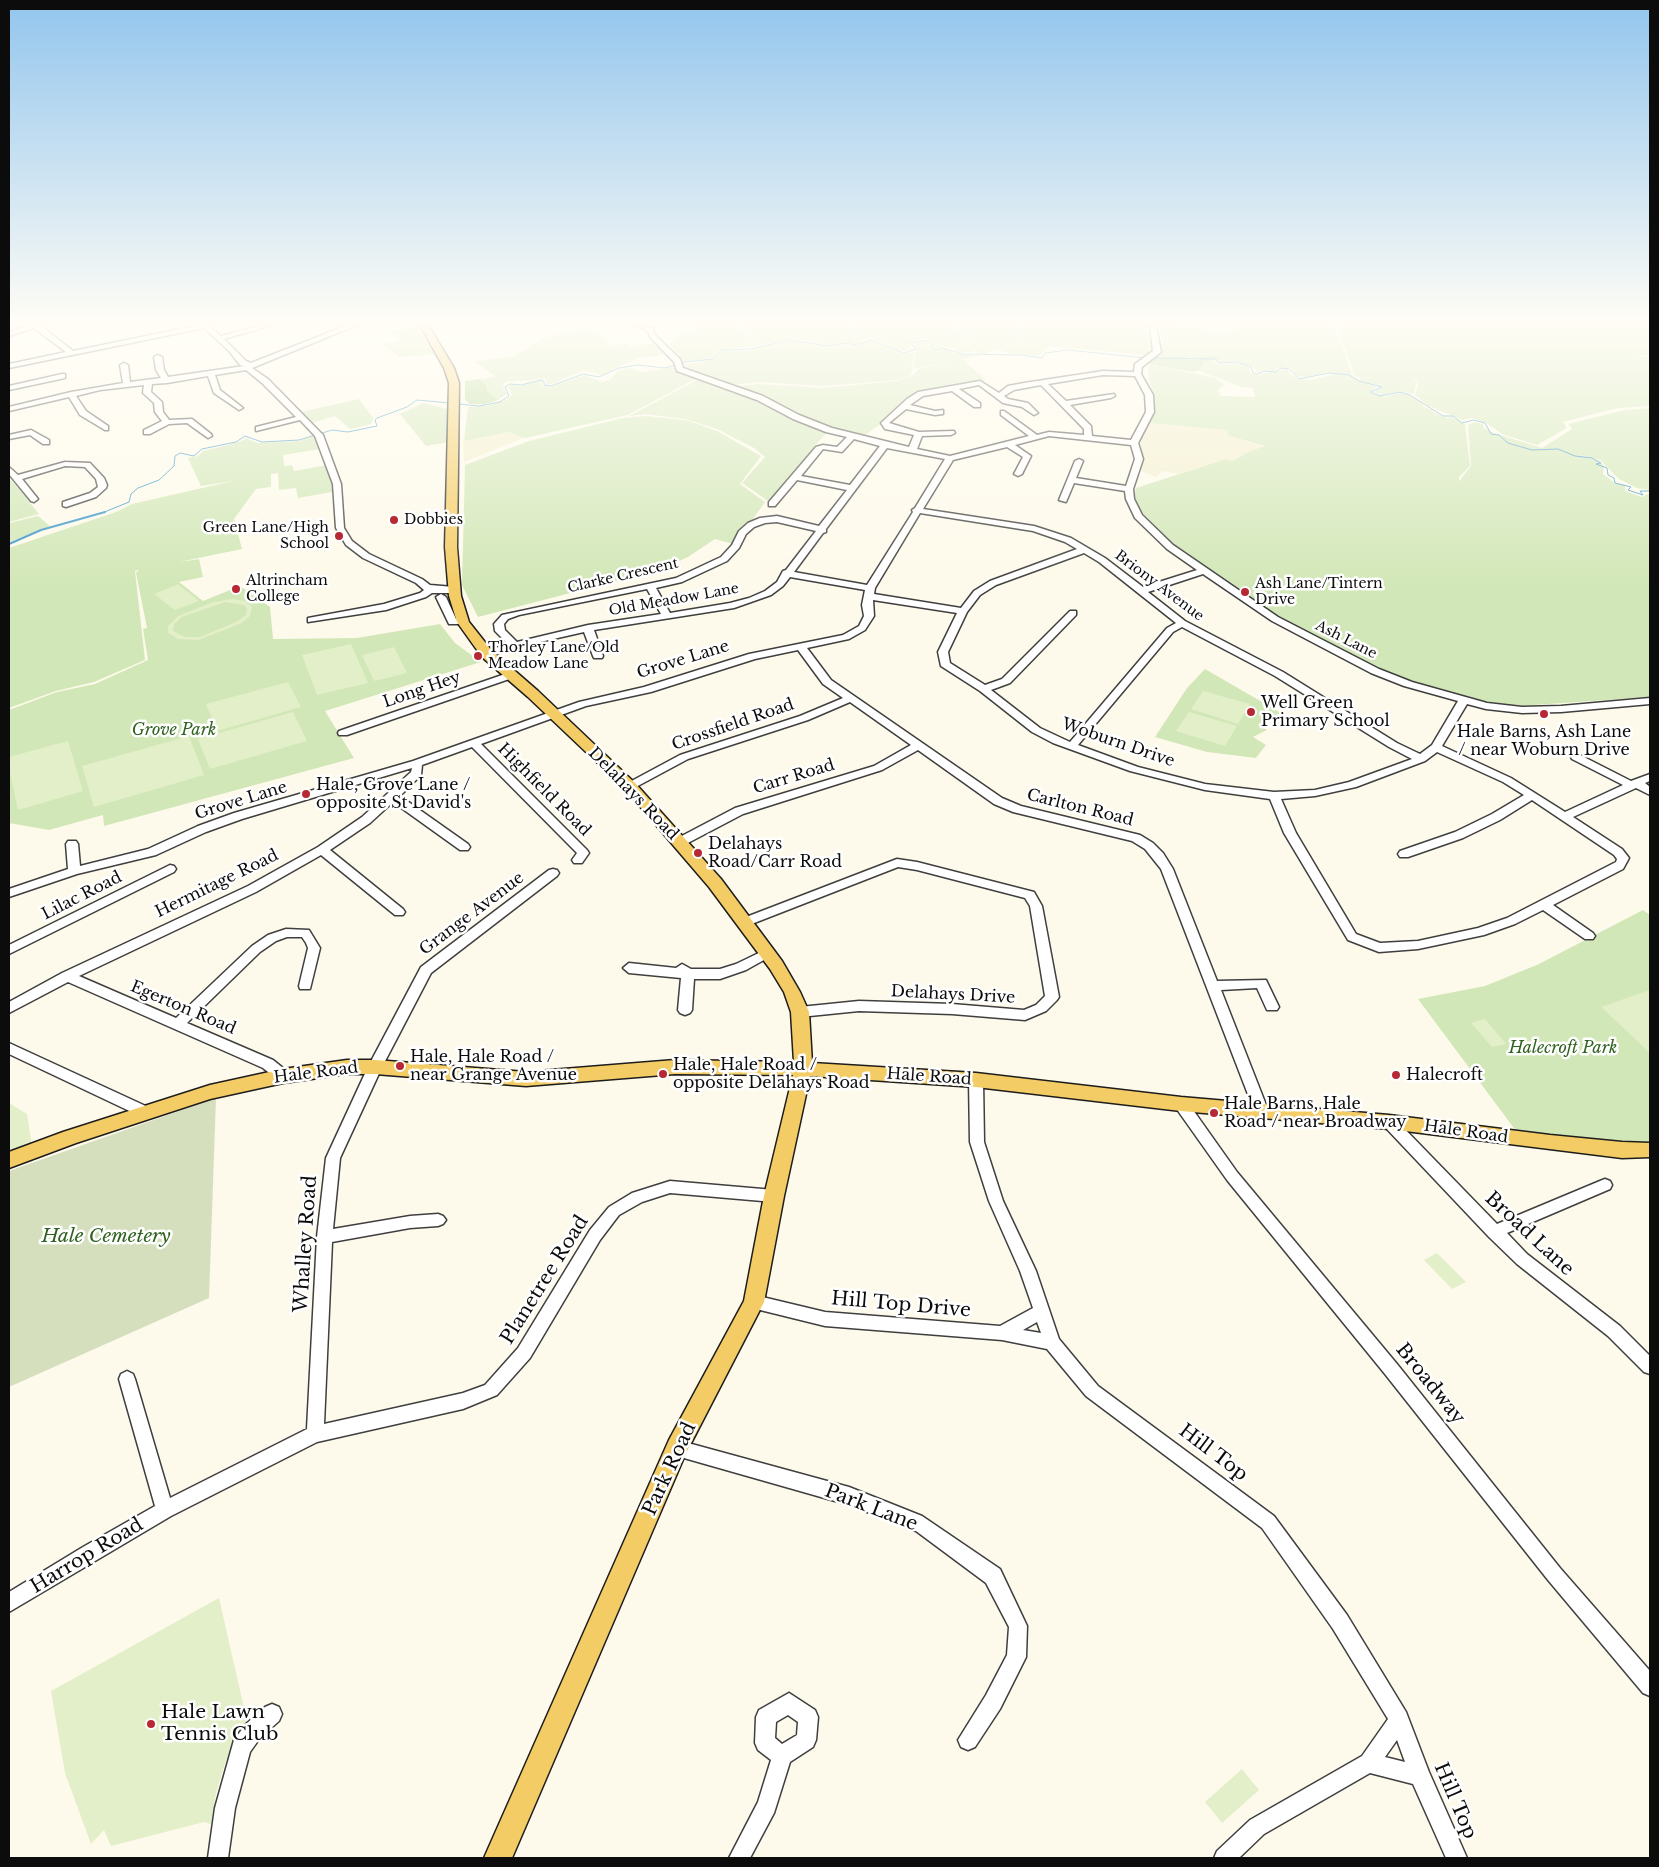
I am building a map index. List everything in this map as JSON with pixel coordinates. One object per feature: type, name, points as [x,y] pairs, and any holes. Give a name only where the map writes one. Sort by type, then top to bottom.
[{"type":"main road","name":"Delahays Road","points":[[454,412],[452,547],[454,587],[463,622],[487,654],[630,786],[680,842],[745,922],[792,992],[800,1012],[803,1068]]},
{"type":"main road","name":"Hale Road","points":[[9,1160],[145,1112],[210,1092],[324,1069],[375,1067],[526,1079],[675,1067],[803,1068],[976,1080],[1181,1104],[1389,1122],[1550,1143],[1622,1150],[1650,1150]]},
{"type":"main road","name":"Park Road","points":[[499,1858],[677,1448],[754,1302],[774,1196],[803,1068]]},
{"type":"street","points":[[82,412],[105,427]]},
{"type":"street","points":[[158,412],[167,422]]},
{"type":"street","points":[[295,412],[317,433],[337,484],[339,521],[345,538],[366,556],[431,588],[454,587]]},
{"type":"street","points":[[787,412],[851,437],[950,458],[1034,436],[1049,434],[1134,443]]},
{"type":"street","points":[[898,412],[887,421],[886,426],[919,434],[951,433]]},
{"type":"street","points":[[932,412],[939,412]]},
{"type":"street","points":[[1072,412],[1088,428],[1088,438]]},
{"type":"street","points":[[1072,480],[1130,489],[1139,459],[1134,443],[1150,412]]},
{"type":"street","points":[[1004,413],[1034,436]]},
{"type":"street","points":[[259,429],[274,427],[300,418]]},
{"type":"street","points":[[147,432],[167,422],[189,421],[210,435]]},
{"type":"street","points":[[9,437],[31,432],[46,442]]},
{"type":"street","points":[[912,451],[919,434]]},
{"type":"street","points":[[772,504],[821,448],[839,450],[851,437]]},
{"type":"street","points":[[1007,443],[1027,456],[1018,474]]},
{"type":"street","name":"Old Meadow Lane","points":[[487,654],[515,645],[588,628],[752,600],[780,584],[885,445]]},
{"type":"street","name":"Grove Lane","points":[[9,893],[74,871],[152,852],[202,829],[238,816],[321,793],[475,744],[583,704],[647,690],[753,656],[836,640],[862,628],[869,616],[869,592],[916,510],[950,458]]},
{"type":"street","points":[[1063,500],[1079,462]]},
{"type":"street","points":[[16,478],[65,464],[87,465],[97,474],[103,485],[97,493],[66,504]]},
{"type":"street","points":[[9,469],[34,499]]},
{"type":"street","points":[[794,477],[852,488]]},
{"type":"street","name":"Ash Lane","points":[[1130,489],[1132,507],[1154,534],[1261,611],[1343,654],[1408,684],[1463,701],[1500,708],[1541,710],[1650,701]]},
{"type":"street","name":"Briony Avenue","points":[[916,510],[1034,529],[1068,540],[1086,549],[1182,623],[1271,670],[1385,740],[1421,759]]},
{"type":"street","name":"Clarke Crescent","points":[[515,645],[500,632],[499,624],[505,617],[678,580],[724,559],[736,546],[742,533],[751,525],[763,520],[777,519],[822,530]]},
{"type":"street","name":"Woburn Drive","points":[[1086,549],[993,583],[976,593],[963,611],[943,652],[945,664],[984,689],[1036,730],[1071,747],[1134,769],[1205,787],[1274,796],[1315,793],[1352,785],[1421,759],[1436,747],[1463,701]]},
{"type":"street","points":[[1141,591],[1206,570]]},
{"type":"street","points":[[786,574],[963,611]]},
{"type":"street","points":[[650,586],[663,606],[666,616]]},
{"type":"street","points":[[311,620],[386,607],[423,595],[431,588]]},
{"type":"street","name":"Delahays Road","points":[[441,597],[452,622],[463,622]]},
{"type":"street","points":[[984,689],[1006,681],[1073,613]]},
{"type":"street","points":[[1071,747],[1170,630],[1182,623]]},
{"type":"street","points":[[588,628],[598,656]]},
{"type":"street","name":"Carlton Road","points":[[800,646],[827,682],[998,801],[1017,809],[1136,838],[1150,846],[1167,869],[1260,1110]]},
{"type":"street","name":"Long Hey","points":[[343,733],[511,676]]},
{"type":"street","name":"Crossfield Road","points":[[630,786],[684,757],[804,718],[849,699]]},
{"type":"street","name":"Highfield Road","points":[[475,744],[583,853],[578,860]]},
{"type":"street","name":"Carr Road","points":[[680,842],[739,812],[878,768],[917,746]]},
{"type":"street","points":[[1274,796],[1290,833],[1352,937],[1379,948],[1418,945],[1480,932],[1510,921],[1544,905],[1619,866],[1622,862],[1618,852],[1566,816],[1507,780],[1436,747]]},
{"type":"street","points":[[1576,757],[1650,792]]},
{"type":"street","name":"Hermitage Road","points":[[9,1008],[67,976],[252,889],[322,850],[366,820],[393,796],[417,773],[416,763]]},
{"type":"street","points":[[1566,816],[1650,777]]},
{"type":"street","points":[[1404,854],[1459,835],[1496,817],[1532,795]]},
{"type":"street","points":[[393,796],[464,847]]},
{"type":"street","points":[[72,844],[74,871]]},
{"type":"street","points":[[322,850],[399,912]]},
{"type":"street","name":"Delahays Drive","points":[[745,922],[897,863],[917,866],[1030,895],[1036,906],[1052,997],[1041,1008],[1025,1015],[952,1009],[859,1006],[800,1012]]},
{"type":"street","name":"Lilac Road","points":[[9,950],[170,869]]},
{"type":"street","name":"Grange Avenue","points":[[375,1067],[426,970],[553,873]]},
{"type":"street","points":[[1544,905],[1589,936]]},
{"type":"street","points":[[178,1024],[256,949],[272,938],[286,933],[305,933],[312,942],[314,948],[305,986]]},
{"type":"street","points":[[629,968],[683,970],[720,974],[742,967],[767,953]]},
{"type":"street","points":[[683,970],[685,1010]]},
{"type":"street","name":"Egerton Road","points":[[67,976],[268,1064],[283,1076]]},
{"type":"street","points":[[1211,986],[1261,982],[1272,1007]]},
{"type":"street","points":[[9,1048],[145,1112]]},
{"type":"street","name":"Whalley Road","points":[[315,1434],[326,1236],[333,1158],[375,1067]]},
{"type":"street","name":"Hill Top","points":[[976,1080],[977,1142],[996,1201],[1028,1271],[1052,1343],[1092,1391],[1268,1522],[1340,1622],[1399,1719],[1420,1776],[1457,1858]]},
{"type":"street","name":"Broadway","points":[[1181,1104],[1232,1176],[1385,1362],[1554,1574],[1650,1686]]},
{"type":"street","name":"Broad Lane","points":[[1389,1122],[1494,1232],[1548,1282],[1614,1331],[1650,1367]]},
{"type":"street","points":[[1494,1232],[1556,1204],[1605,1185]]},
{"type":"street","name":"Planetree Road","points":[[165,1510],[315,1434],[463,1401],[491,1390],[524,1353],[595,1235],[614,1211],[638,1197],[670,1188],[718,1190],[774,1196]]},
{"type":"street","points":[[326,1236],[410,1222],[438,1220]]},
{"type":"street","name":"Hill Top Drive","points":[[754,1302],[825,1320],[1002,1333],[1052,1343]]},
{"type":"street","points":[[1002,1333],[1041,1312]]},
{"type":"street","points":[[126,1379],[165,1510]]},
{"type":"street","name":"Park Lane","points":[[677,1448],[849,1496],[922,1525],[993,1576],[1018,1626],[1016,1657],[993,1702],[968,1740]]},
{"type":"street","name":"Harrop Road","points":[[9,1603],[89,1553],[165,1510]]},
{"type":"street","points":[[218,1858],[225,1808],[240,1747],[253,1731],[272,1714]]},
{"type":"street","points":[[1224,1858],[1257,1827],[1369,1763],[1399,1719]]},
{"type":"street","points":[[739,1858],[767,1806],[782,1756]]},
{"type":"street","points":[[1369,1763],[1420,1776]]},
{"type":"shaded area","points":[[1148,423],[1227,430],[1230,436],[1265,447],[1246,453],[1233,461],[1226,459],[1178,474],[1162,471],[1156,477],[1141,471],[1143,459],[1137,445]]},
{"type":"shaded area","points":[[508,432],[524,438],[464,462],[463,441]]},
{"type":"green space","points":[[301,412],[369,412],[373,418],[371,424],[350,429],[335,416],[312,423]]},
{"type":"green space","points":[[404,412],[448,412],[451,432],[449,442],[426,446],[400,414]]},
{"type":"green space","points":[[467,412],[633,412],[628,415],[525,438],[508,432],[464,441]]},
{"type":"green space","points":[[636,412],[787,412],[828,431],[813,448],[816,449],[768,501],[742,483],[765,457],[754,448],[717,429],[685,419],[645,414],[629,416]]},
{"type":"green space","points":[[793,412],[896,412],[860,439]]},
{"type":"green space","points":[[1153,412],[1433,412],[1446,418],[1452,417],[1465,424],[1470,466],[1459,477],[1459,481],[1471,466],[1468,425],[1475,422],[1483,424],[1484,428],[1494,433],[1542,448],[1572,429],[1568,424],[1615,412],[1650,412],[1650,490],[1637,488],[1619,479],[1600,460],[1577,454],[1599,461],[1604,466],[1603,474],[1615,483],[1625,485],[1625,491],[1642,497],[1650,493],[1650,697],[1519,706],[1470,699],[1405,680],[1278,618],[1248,594],[1163,538],[1148,524],[1137,506],[1134,496],[1136,488],[1226,459],[1233,461],[1246,453],[1265,446],[1229,436],[1227,430],[1148,423],[1152,418]]},
{"type":"green space","points":[[1444,412],[1602,412],[1563,422],[1567,428],[1537,445],[1502,434],[1485,422],[1472,418],[1462,420]]},
{"type":"green space","points":[[645,416],[686,420],[717,431],[761,456],[740,484],[765,502],[748,526],[736,534],[733,544],[715,539],[688,557],[659,570],[478,617],[462,585],[465,465],[529,441],[623,418]]},
{"type":"green space","name":"Grove Park","points":[[313,436],[320,449],[283,455],[284,466],[292,465],[294,471],[327,465],[334,485],[332,492],[298,498],[296,488],[279,490],[278,473],[271,474],[271,487],[256,489],[234,519],[242,549],[179,562],[199,559],[203,577],[179,582],[203,601],[240,586],[270,607],[273,639],[357,638],[440,624],[455,643],[481,662],[325,711],[354,758],[104,826],[103,815],[49,830],[9,823],[9,710],[57,692],[95,684],[148,660],[143,629],[147,628],[136,573],[139,570],[135,571],[145,660],[94,682],[56,691],[9,708],[9,548],[116,512],[132,504],[233,481],[201,486],[188,458],[198,456],[203,451],[228,445],[245,438],[258,443],[300,441]]},
{"type":"green space","points":[[9,478],[18,488],[39,514],[9,522]]},
{"type":"green space","points":[[38,516],[50,526],[9,542],[9,523]]},
{"type":"green space","points":[[178,584],[199,601],[175,610],[154,594]]},
{"type":"green space","points":[[233,599],[245,601],[252,607],[250,616],[242,623],[198,640],[178,639],[168,633],[168,626],[178,616],[213,602]],"holes":[[[225,602],[244,605],[247,609],[246,615],[236,622],[200,637],[185,637],[173,631],[174,624],[182,617]]]},
{"type":"green space","points":[[351,644],[368,683],[317,695],[302,655]]},
{"type":"green space","points":[[394,647],[407,673],[374,681],[362,655]]},
{"type":"green space","name":"Well Green Primary School","points":[[1205,669],[1281,713],[1258,724],[1267,730],[1253,737],[1266,745],[1256,758],[1207,752],[1155,737],[1187,688]]},
{"type":"green space","points":[[288,682],[301,707],[217,731],[206,704]]},
{"type":"green space","points":[[1203,691],[1250,704],[1238,724],[1191,709]]},
{"type":"green space","points":[[293,712],[307,741],[210,769],[198,739]]},
{"type":"green space","points":[[1189,712],[1237,726],[1225,746],[1176,731]]},
{"type":"green space","points":[[189,736],[204,775],[94,807],[82,766]]},
{"type":"green space","points":[[68,741],[83,791],[18,810],[9,768],[9,757]]},
{"type":"green space","name":"Halecroft Park","points":[[1643,910],[1650,915],[1650,1150],[1622,1150],[1522,1139],[1418,999],[1485,986],[1539,964]]},
{"type":"green space","points":[[1650,990],[1650,1053],[1601,1007]]},
{"type":"green space","points":[[1485,1019],[1506,1044],[1492,1047],[1471,1023]]},
{"type":"green space","name":"Hale Cemetery","points":[[216,1098],[209,1298],[9,1387],[9,1171]]},
{"type":"green space","points":[[9,1103],[27,1114],[32,1146],[9,1155]]},
{"type":"green space","points":[[1437,1253],[1466,1282],[1452,1289],[1424,1260]]},
{"type":"green space","name":"Hale Lawn Tennis Club","points":[[219,1598],[247,1721],[236,1737],[225,1763],[216,1793],[211,1824],[204,1822],[111,1846],[104,1830],[91,1844],[65,1773],[51,1691]]},
{"type":"green space","points":[[1242,1769],[1259,1790],[1222,1823],[1205,1802]]},
{"type":"waterway","points":[[103,512],[129,502],[131,494],[138,488],[159,480],[174,466],[175,456],[180,453],[194,456],[202,449],[236,442],[245,436],[262,442],[299,440],[332,430],[348,432],[377,426],[375,420],[377,418],[393,412]]},
{"type":"waterway","points":[[1437,412],[1443,416],[1453,416],[1462,423],[1474,420],[1485,423],[1491,434],[1499,435],[1508,443],[1532,450],[1558,449],[1575,456],[1592,458],[1601,463],[1596,464],[1607,468],[1608,475],[1614,478],[1615,483],[1631,487],[1628,490],[1643,495],[1640,491],[1650,491]]},
{"type":"waterway","points":[[9,544],[41,530],[103,512]]},
{"type":"place","name":"Dobbies","points":[[394,520]]},
{"type":"place","name":"Green Lane/High School","points":[[339,536]]},
{"type":"place","name":"Altrincham College","points":[[236,589]]},
{"type":"place","name":"Ash Lane/Tintern Drive","points":[[1245,592]]},
{"type":"place","name":"Thorley Lane/Old Meadow Lane","points":[[478,656]]},
{"type":"place","name":"Well Green Primary School","points":[[1251,712]]},
{"type":"place","name":"Hale Barns, Ash Lane / near Woburn Drive","points":[[1544,714]]},
{"type":"place","name":"Hale, Grove Lane / opposite St David's","points":[[306,794]]},
{"type":"place","name":"Delahays Road/Carr Road","points":[[698,853]]},
{"type":"place","name":"Hale, Hale Road / near Grange Avenue","points":[[400,1066]]},
{"type":"place","name":"Hale, Hale Road / opposite Delahays Road","points":[[663,1074]]},
{"type":"place","name":"Halecroft","points":[[1396,1075]]},
{"type":"place","name":"Hale Barns, Hale Road / near Broadway","points":[[1214,1113]]},
{"type":"place","name":"Hale Lawn Tennis Club","points":[[151,1724]]}]
